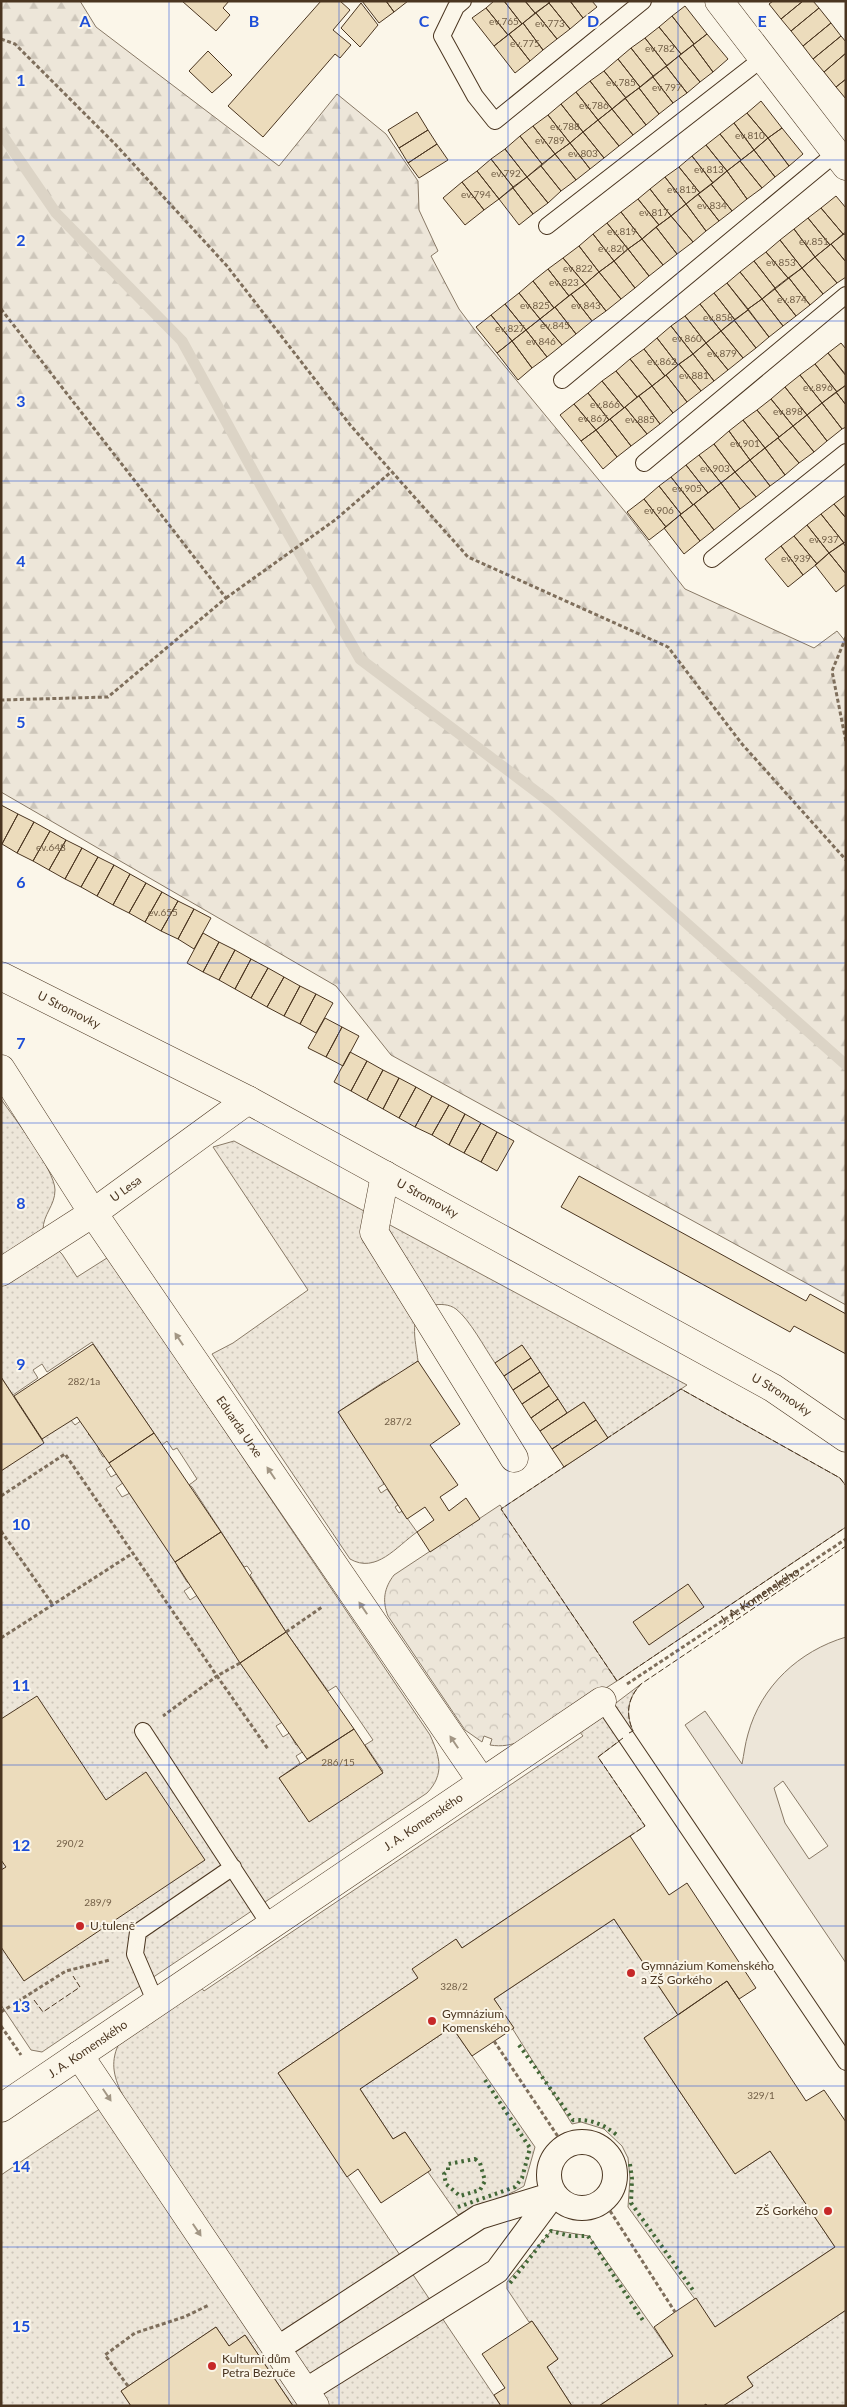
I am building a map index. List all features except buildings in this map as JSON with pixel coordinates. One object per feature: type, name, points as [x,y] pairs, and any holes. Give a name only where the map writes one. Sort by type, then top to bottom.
[{"type":"street","points":[[719,1],[841,159]]},
{"type":"street","name":"U Stromovky","points":[[1,976],[248,1100],[774,1388],[846,1438]]},
{"type":"street","name":"Eduarda Urxe","points":[[1,1069],[93,1213],[482,1782]]},
{"type":"street","name":"U Lesa","points":[[1,1272],[93,1213],[248,1100]]},
{"type":"street","points":[[385,1175],[374,1232],[514,1458]]},
{"type":"street","name":"J. A. Komenského","points":[[1,2108],[602,1700]]},
{"type":"street","points":[[79,2055],[310,2399],[497,2271],[554,2194]]},
{"type":"street","points":[[586,2143],[596,2145],[612,2161],[614,2182],[610,2192],[603,2200],[593,2206],[572,2207],[562,2202],[554,2194],[549,2179],[551,2163],[564,2147],[586,2143]]},
{"type":"street","points":[[277,2349],[479,2217],[554,2194]]},
{"type":"lane","points":[[463,1],[456,7],[442,36],[475,96],[494,121],[643,1]]},
{"type":"lane","points":[[548,226],[763,58]]},
{"type":"lane","points":[[562,380],[841,159]]},
{"type":"lane","points":[[644,462],[846,295]]},
{"type":"lane","points":[[712,559],[846,452]]},
{"type":"lane","points":[[602,1700],[846,2062]]},
{"type":"lane","points":[[143,1731],[270,1925]]},
{"type":"lane","points":[[156,2003],[135,1954],[138,1932],[233,1867]]},
{"type":"path","points":[[1,39],[15,44],[115,144],[227,266],[350,426],[468,557],[668,647],[742,744],[846,860]]},
{"type":"path","points":[[1,309],[226,598]]},
{"type":"path","points":[[1,700],[108,697],[226,598],[335,520],[391,472]]},
{"type":"path","points":[[846,637],[832,671],[846,742]]},
{"type":"path","points":[[1,1496],[65,1454],[268,1749]]},
{"type":"path","points":[[1,1531],[52,1605]]},
{"type":"path","name":"J. A. Komenského","points":[[602,1700],[846,1539]]},
{"type":"path","points":[[1,1638],[133,1553]]},
{"type":"path","points":[[286,1632],[349,1588]]},
{"type":"path","points":[[143,1731],[217,1676],[240,1663]]},
{"type":"path","points":[[1,2012],[66,1971],[135,1954]]},
{"type":"path","points":[[494,2041],[564,2147]]},
{"type":"path","points":[[603,2200],[675,2312]]},
{"type":"path","points":[[128,2386],[105,2354],[135,2332],[184,2317],[212,2304]]},
{"type":"green space","points":[[1,1],[80,1],[96,27],[279,166],[337,94],[386,134],[418,181],[419,210],[438,251],[431,256],[459,309],[627,514],[685,589],[814,648],[837,631],[846,642],[846,1305],[391,1055],[336,986],[1,792]]},
{"type":"green space","points":[[1,1099],[41,1157],[53,1181],[55,1190],[43,1230],[1,1258]]},
{"type":"green space","points":[[234,1141],[687,1385],[608,1438],[584,1402],[567,1413],[522,1345],[495,1363],[472,1327],[456,1309],[451,1306],[442,1305],[433,1305],[425,1308],[416,1319],[415,1336],[418,1361],[338,1412],[383,1479],[384,1484],[378,1488],[381,1493],[387,1489],[398,1505],[395,1507],[399,1513],[402,1511],[417,1532],[377,1561],[359,1563],[350,1559],[212,1354],[233,1343],[308,1290],[213,1147]]},
{"type":"green space","points":[[55,1247],[62,1254],[77,1277],[107,1258],[111,1262],[430,1735],[439,1765],[433,1786],[427,1793],[42,2052],[31,2050],[1,2005],[1,1469],[43,1441],[42,1438],[70,1419],[75,1425],[82,1420],[90,1432],[88,1434],[100,1447],[98,1449],[103,1457],[106,1456],[112,1465],[106,1469],[111,1477],[118,1473],[124,1482],[116,1488],[122,1497],[130,1493],[179,1564],[177,1566],[187,1582],[193,1585],[184,1591],[190,1600],[199,1594],[284,1721],[276,1726],[283,1737],[291,1732],[296,1745],[299,1744],[304,1751],[296,1756],[300,1763],[279,1778],[309,1820],[383,1771],[365,1745],[373,1740],[336,1686],[328,1691],[286,1632],[250,1575],[252,1573],[247,1566],[244,1567],[189,1485],[197,1479],[177,1448],[173,1450],[167,1441],[162,1445],[92,1342],[47,1372],[42,1364],[33,1370],[38,1378],[13,1395],[1,1377],[1,1283]]},
{"type":"green space","points":[[681,1389],[840,1478],[846,1486],[846,1527],[617,1681],[501,1509]]},
{"type":"green space","points":[[500,1505],[617,1681],[522,1741],[499,1746],[490,1745],[492,1739],[484,1736],[482,1742],[465,1730],[388,1616],[385,1595],[394,1575]]},
{"type":"green space","points":[[846,1637],[846,1963],[685,1725],[705,1711],[742,1764],[747,1738],[754,1717],[772,1686],[798,1661],[829,1643]],"holes":[[[783,1781],[828,1846],[809,1859],[785,1823],[774,1788]]]},
{"type":"green space","points":[[641,1684],[633,1695],[629,1706],[629,1718],[633,1731],[598,1757],[645,1826],[462,1948],[456,1939],[418,1978],[278,2073],[501,2406],[293,2406],[245,2335],[229,2346],[216,2327],[121,2391],[131,2406],[1,2406],[1,2175],[122,2094],[116,2081],[114,2068],[115,2055],[120,2041],[199,1985],[204,1991],[583,1736],[579,1731]]},
{"type":"green space","points":[[614,1919],[678,2015],[644,2038],[735,2174],[770,2151],[835,2247],[715,2327],[628,2207],[630,2178],[628,2158],[622,2146],[604,2129],[581,2122],[572,2124],[494,1999]]},
{"type":"green space","points":[[452,2027],[535,2147],[524,2186],[458,2215],[428,2172],[430,2170],[405,2132],[393,2139],[360,2089]]},
{"type":"green space","points":[[552,2230],[589,2236],[673,2356],[599,2406],[572,2406],[547,2367],[558,2359],[532,2321],[529,2322],[507,2289],[507,2282]]},
{"type":"green space","points":[[846,2310],[846,2406],[723,2406],[753,2386],[747,2377]]},
{"type":"waterway","points":[[1,133],[56,213],[182,341],[264,491],[360,659],[550,802],[846,1065]]},
{"type":"hedge","points":[[519,2045],[573,2120],[586,2120],[596,2123],[617,2135]]},
{"type":"hedge","points":[[458,2207],[515,2187],[522,2178],[530,2148],[485,2080]]},
{"type":"hedge","points":[[475,2159],[480,2163],[485,2181],[480,2190],[460,2196],[446,2184],[444,2174],[448,2171],[448,2164],[475,2159]]},
{"type":"hedge","points":[[630,2164],[632,2179],[631,2203],[695,2293]]},
{"type":"hedge","points":[[510,2283],[551,2231],[570,2236],[588,2236],[644,2322]]},
{"type":"fence","points":[[606,1439],[681,1389],[840,1478],[846,1486]]},
{"type":"fence","points":[[567,1465],[501,1509],[617,1681],[846,1527]]},
{"type":"fence","points":[[629,1733],[633,1731],[629,1718],[629,1706],[633,1695],[641,1684],[846,1546]]},
{"type":"fence","points":[[623,1738],[598,1757],[645,1826],[630,1836]]},
{"type":"fence","points":[[34,2000],[43,2012],[80,1987],[73,1976]]},
{"type":"place","name":"U tuleně","points":[[80,1926]]},
{"type":"place","name":"Gymnázium Komenského a ZŠ Gorkého","points":[[631,1973]]},
{"type":"place","name":"Gymnázium Komenského","points":[[432,2021]]},
{"type":"place","name":"ZŠ Gorkého","points":[[828,2211]]},
{"type":"place","name":"Kulturní dům Petra Bezruče","points":[[212,2366]]}]
